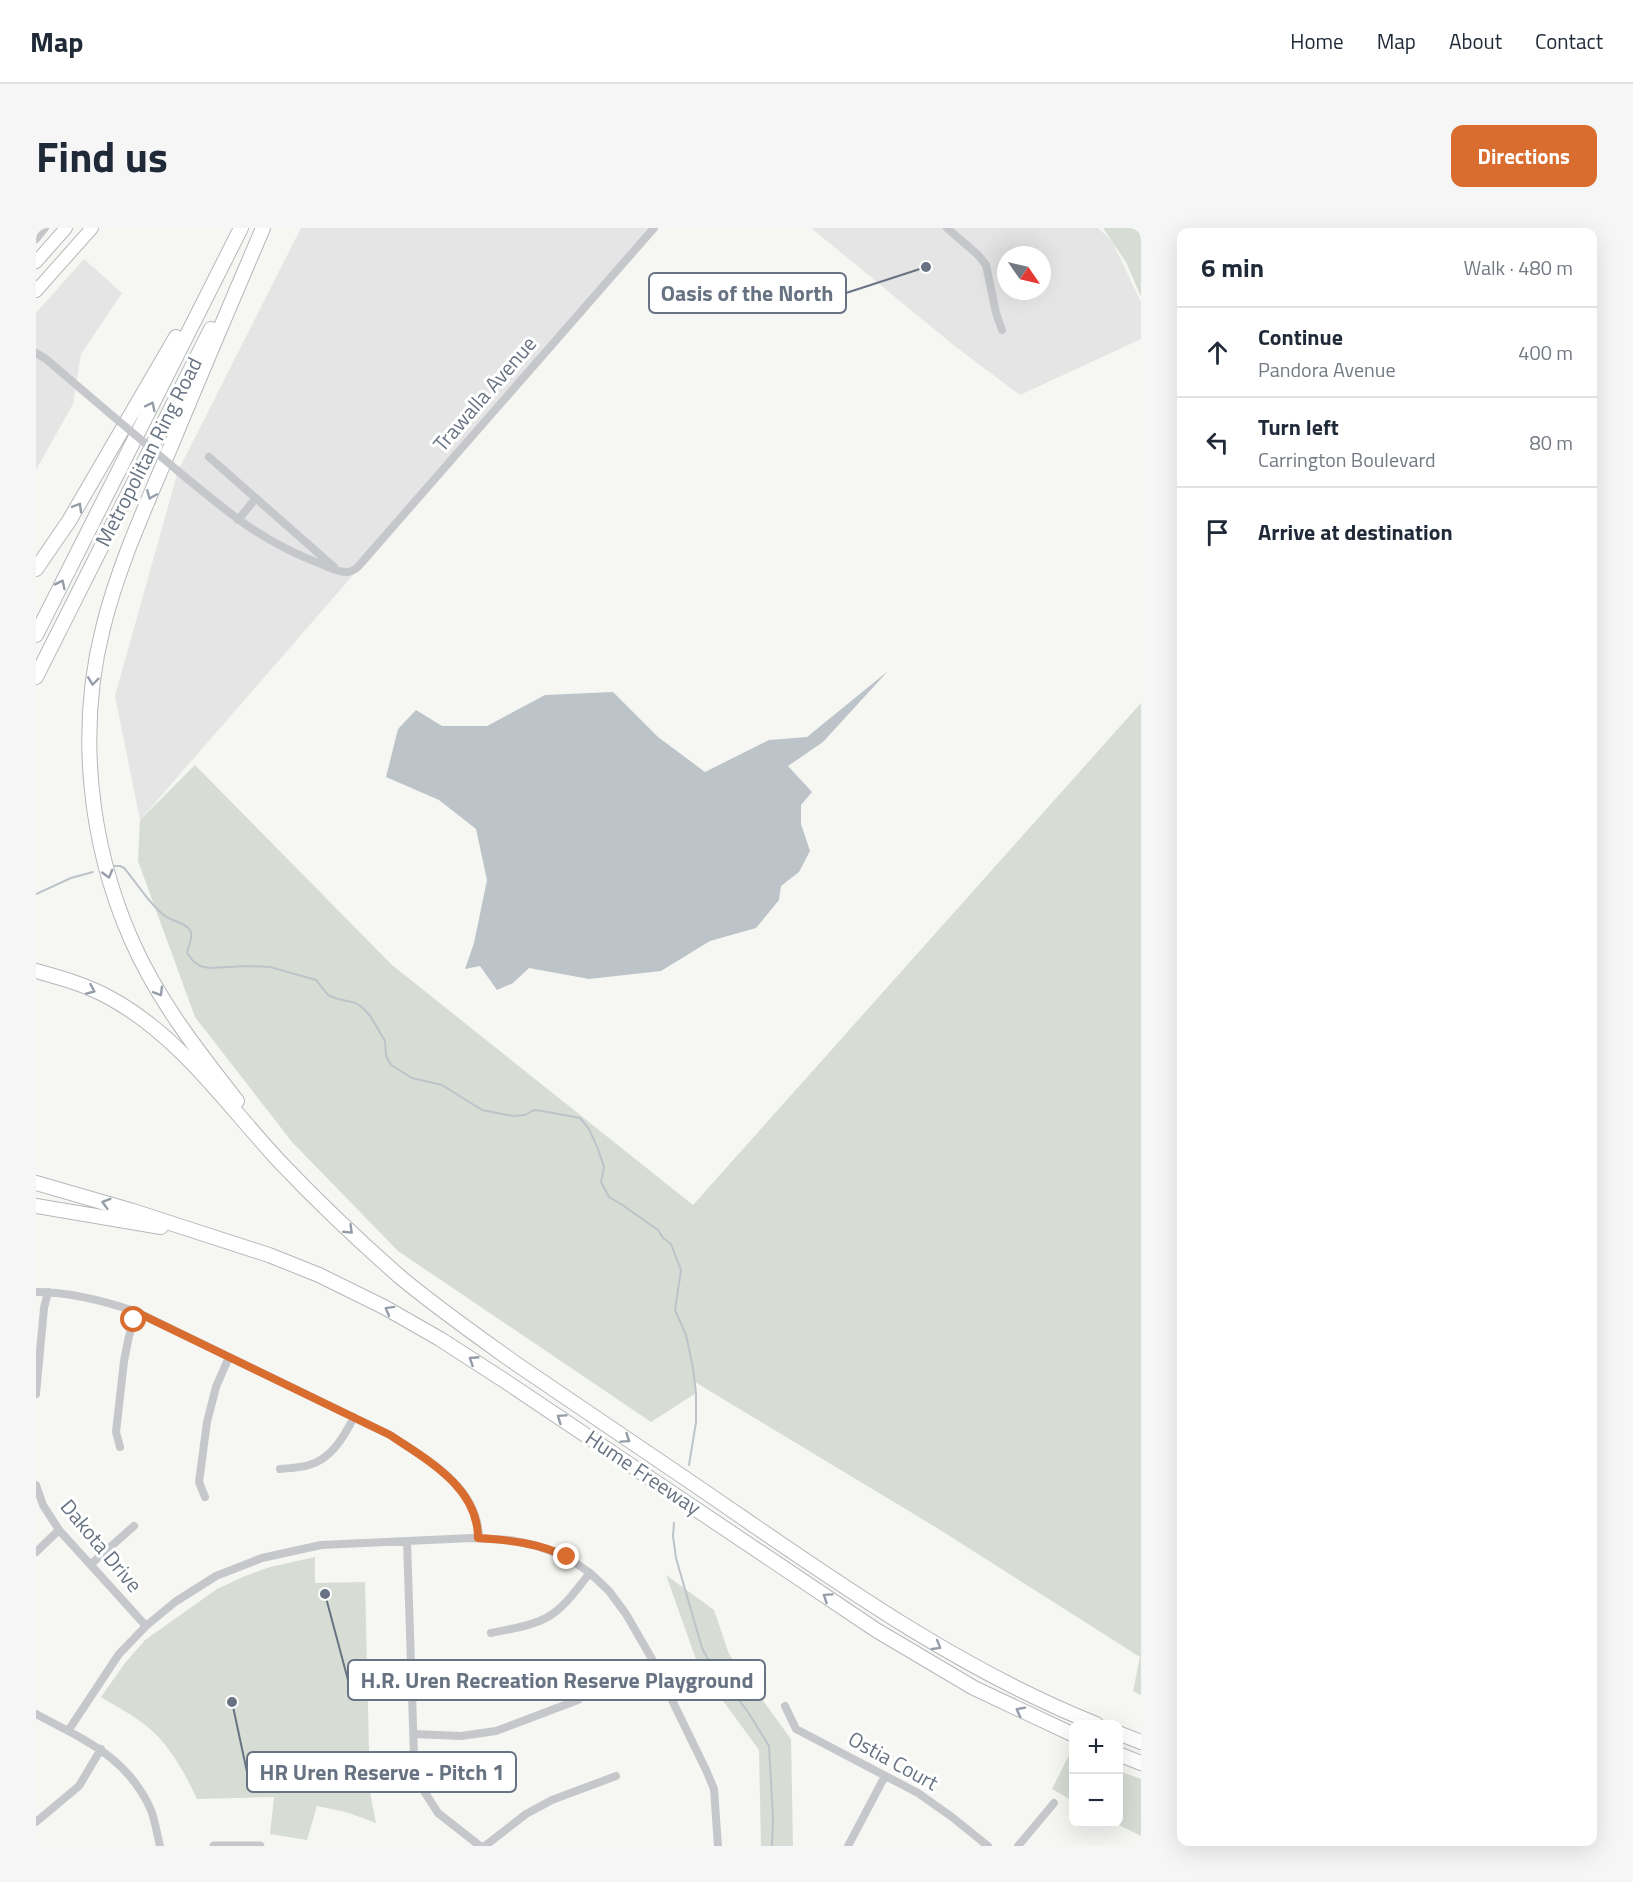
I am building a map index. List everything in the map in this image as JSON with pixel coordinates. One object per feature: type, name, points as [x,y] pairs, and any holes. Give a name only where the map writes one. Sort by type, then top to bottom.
[{"type":"highway","points":[[36,569],[69,521],[240,228]]},
{"type":"highway","name":"Metropolitan Ring Road","points":[[36,635],[240,228]]},
{"type":"highway","points":[[262,228],[156,482],[110,602],[96,655],[91,698],[91,766],[98,831],[108,875],[131,940],[150,978],[187,1037],[307,1189]]},
{"type":"highway","name":"Metropolitan Ring Road","points":[[36,677],[262,228]]},
{"type":"highway","points":[[36,971],[65,979],[110,998],[156,1030],[187,1059],[307,1189]]},
{"type":"highway","points":[[36,1183],[202,1234]]},
{"type":"highway","name":"Hume Freeway","points":[[307,1189],[379,1258],[422,1295],[640,1448],[888,1615],[941,1648],[1024,1693],[1085,1720]]},
{"type":"highway","points":[[36,1206],[202,1234]]},
{"type":"highway","name":"Hume Freeway","points":[[202,1234],[303,1269],[364,1296],[415,1324],[505,1381],[876,1630],[974,1688],[1069,1733]]},
{"type":"highway","points":[[1123,1735],[1141,1742]]},
{"type":"highway","points":[[1123,1756],[1141,1763]]},
{"type":"main road","points":[[53,272],[36,263],[66,228]]},
{"type":"main road","points":[[36,291],[92,228]]},
{"type":"street","points":[[36,238],[45,228]]},
{"type":"street","name":"Trawalla Avenue","points":[[337,570],[352,571],[363,561],[654,228]]},
{"type":"street","points":[[947,228],[986,265],[1002,330]]},
{"type":"street","points":[[36,346],[46,359]]},
{"type":"street","points":[[36,353],[238,520],[273,543],[337,570]]},
{"type":"street","points":[[209,457],[337,570]]},
{"type":"street","points":[[238,520],[256,498]]},
{"type":"street","points":[[36,1293],[48,1292],[111,1303],[136,1312],[390,1435],[424,1457],[456,1483],[469,1501],[474,1516],[476,1538]]},
{"type":"street","points":[[36,1394],[44,1308],[48,1292]]},
{"type":"street","points":[[120,1447],[116,1432],[117,1420],[124,1361],[136,1312]]},
{"type":"street","points":[[205,1497],[199,1482],[207,1422],[216,1387],[229,1357]]},
{"type":"street","points":[[280,1469],[307,1466],[317,1462],[339,1443],[354,1417]]},
{"type":"street","name":"Dakota Drive","points":[[36,1485],[43,1505],[59,1530],[146,1626]]},
{"type":"street","points":[[91,1564],[134,1526]]},
{"type":"street","points":[[36,1552],[59,1530]]},
{"type":"street","points":[[68,1731],[119,1654],[146,1626],[175,1602],[216,1576],[262,1558],[325,1545],[476,1538],[510,1540],[557,1552],[590,1573],[609,1591],[626,1614],[652,1659],[714,1789],[718,1846]]},
{"type":"street","points":[[407,1541],[414,1755],[422,1788],[438,1813],[480,1846]]},
{"type":"street","points":[[491,1634],[524,1626],[547,1617],[567,1601],[590,1573]]},
{"type":"street","points":[[414,1734],[461,1736],[496,1731],[578,1700]]},
{"type":"street","name":"Ostia Court","points":[[785,1706],[796,1729],[934,1803],[988,1846]]},
{"type":"street","points":[[36,1714],[101,1749],[118,1762],[132,1777],[151,1811],[160,1846]]},
{"type":"street","points":[[36,1822],[79,1786],[101,1749]]},
{"type":"street","points":[[485,1846],[526,1814],[552,1800],[616,1776]]},
{"type":"street","points":[[849,1846],[885,1776]]},
{"type":"street","points":[[1018,1846],[1054,1803]]},
{"type":"street","points":[[214,1846],[260,1846]]},
{"type":"shaded area","points":[[301,228],[655,228],[140,820],[115,696],[178,471]]},
{"type":"shaded area","points":[[811,228],[1098,228],[1112,241],[1141,302],[1141,339],[1020,395],[956,347]]},
{"type":"shaded area","points":[[1103,228],[1141,228],[1141,297],[1126,262]]},
{"type":"shaded area","points":[[84,259],[122,293],[81,354],[73,404],[36,470],[36,313]]},
{"type":"shaded area","points":[[888,671],[823,742],[788,766],[812,792],[801,805],[801,824],[810,851],[799,872],[781,886],[779,900],[756,928],[710,941],[661,971],[589,979],[529,968],[513,983],[497,990],[480,966],[465,969],[474,943],[487,880],[476,829],[439,800],[386,777],[398,729],[416,710],[442,726],[487,726],[545,695],[613,692],[658,737],[705,772],[769,740],[807,737]]},
{"type":"shaded area","points":[[1141,703],[1141,1695],[1133,1691],[1140,1657],[937,1528],[695,1382],[696,1393],[651,1422],[398,1251],[292,1142],[195,1017],[138,861],[140,820],[195,765],[392,965],[693,1205]]},
{"type":"shaded area","points":[[315,1557],[315,1583],[365,1582],[370,1792],[376,1823],[346,1812],[317,1806],[307,1840],[270,1834],[274,1797],[197,1799],[177,1761],[157,1735],[101,1697],[145,1640],[217,1589],[270,1567]]},
{"type":"shaded area","points":[[666,1575],[714,1610],[729,1654],[791,1739],[793,1846],[761,1846],[759,1750],[699,1668]]},
{"type":"shaded area","points":[[1069,1755],[1069,1799],[1052,1789]]},
{"type":"shaded area","points":[[1123,1772],[1141,1779],[1141,1836],[1123,1827]]},
{"type":"waterway","points":[[112,866],[124,868],[159,911],[188,928],[191,935],[187,953],[200,966],[209,968],[270,967],[316,980],[328,995],[356,1003],[363,1008],[385,1041],[386,1056],[391,1065],[412,1078],[442,1085],[482,1110],[513,1116],[525,1115],[534,1110],[580,1118],[589,1129],[598,1149],[604,1167],[601,1182],[609,1197],[658,1230],[671,1244],[681,1270],[675,1310],[686,1335],[696,1393],[696,1422],[689,1465]]},
{"type":"waterway","points":[[36,894],[71,878],[93,872]]},
{"type":"waterway","points":[[674,1523],[676,1558],[702,1648],[710,1663],[748,1712],[769,1746],[773,1818],[772,1846]]},
{"type":"place","name":"Oasis of the North","points":[[926,267]]},
{"type":"place","name":"H.R. Uren Recreation Reserve Playground","points":[[325,1594]]},
{"type":"place","name":"HR Uren Reserve - Pitch 1","points":[[232,1702]]},
{"type":"route","points":[[134,1320],[136,1312],[390,1435],[424,1457],[456,1483],[469,1501],[477,1522],[478,1538],[510,1540],[534,1545],[567,1557]]}]
